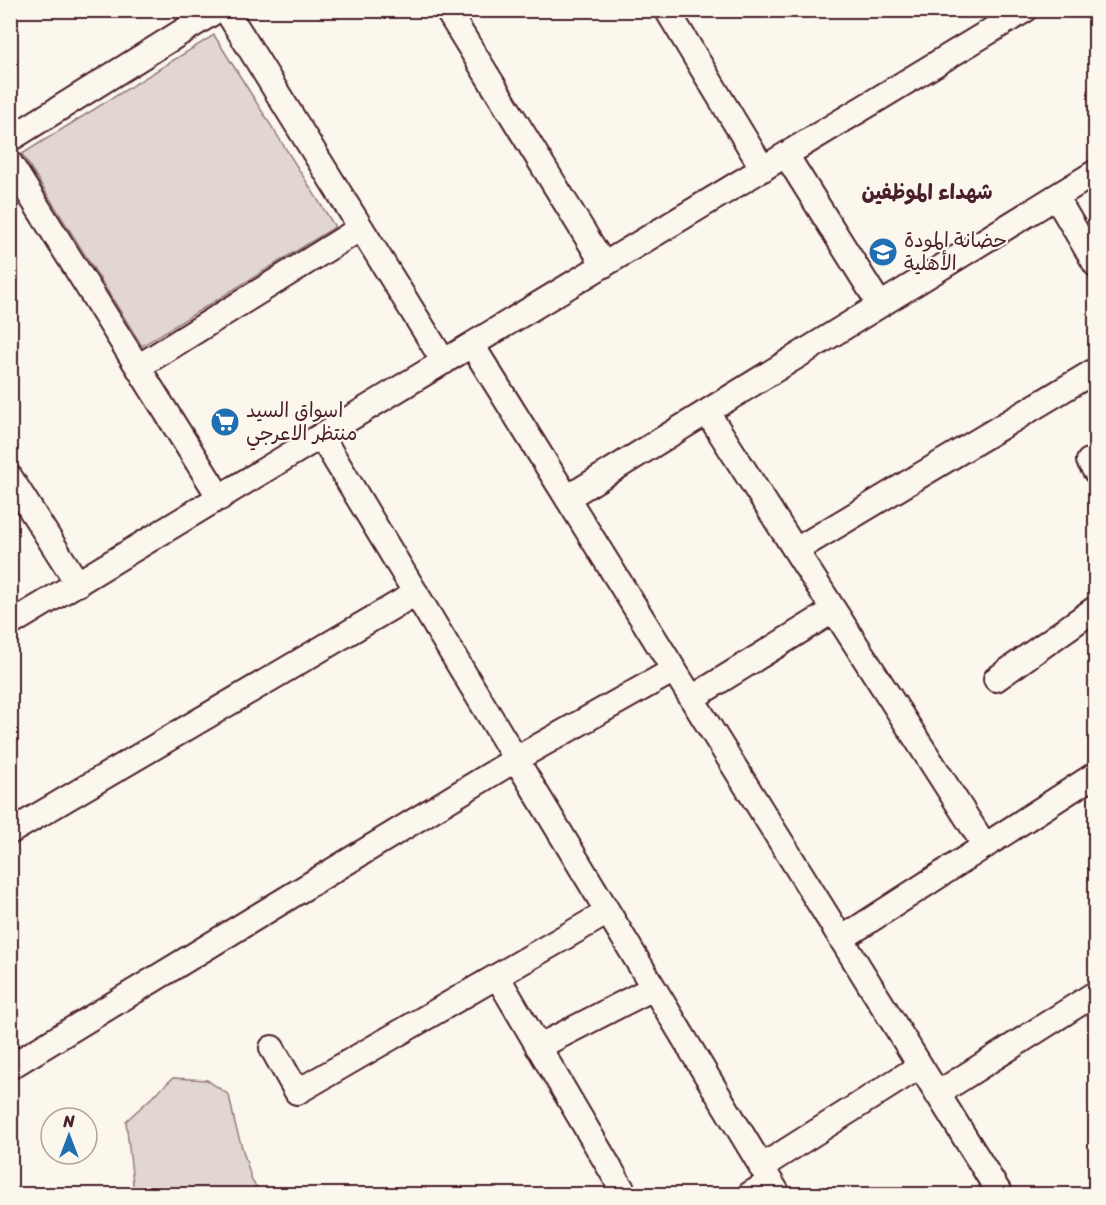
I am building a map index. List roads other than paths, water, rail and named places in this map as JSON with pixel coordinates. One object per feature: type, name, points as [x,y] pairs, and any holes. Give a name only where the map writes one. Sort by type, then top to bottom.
[{"type":"street","points":[[10,139],[217,10]]},
{"type":"street","points":[[226,10],[444,362]]},
{"type":"street","points":[[447,10],[604,265]]},
{"type":"street","points":[[667,10],[763,169]]},
{"type":"street","points":[[10,624],[1025,10]]},
{"type":"street","points":[[786,155],[880,305]]},
{"type":"street","points":[[10,163],[220,498]]},
{"type":"street","points":[[567,498],[1095,172]]},
{"type":"street","points":[[1056,197],[1095,265]]},
{"type":"street","points":[[138,367],[361,228]]},
{"type":"street","points":[[472,345],[1000,1194]]},
{"type":"street","points":[[796,550],[1095,370]]},
{"type":"street","points":[[707,412],[985,846]]},
{"type":"street","points":[[321,436],[608,912],[765,1185],[920,1066]]},
{"type":"street","points":[[10,477],[78,584]]},
{"type":"street","points":[[10,832],[416,593]]},
{"type":"street","points":[[996,679],[1095,608]]},
{"type":"street","points":[[692,699],[834,610]]},
{"type":"street","points":[[10,1067],[516,759],[674,670]]},
{"type":"street","points":[[841,939],[1095,774]]},
{"type":"street","points":[[272,1048],[297,1092],[608,912]]},
{"type":"street","points":[[497,976],[625,1194]]},
{"type":"street","points":[[538,1047],[653,988]]},
{"type":"street","points":[[937,1094],[1095,993]]},
{"type":"place","name":"حضانة المودة الأهلية","points":[[883,252]]},
{"type":"place","name":"اسواق السيد منتظر الاعرجي","points":[[225,422]]},
{"type":"district","name":"شهداء الموظفين","points":[[927,192]]}]
